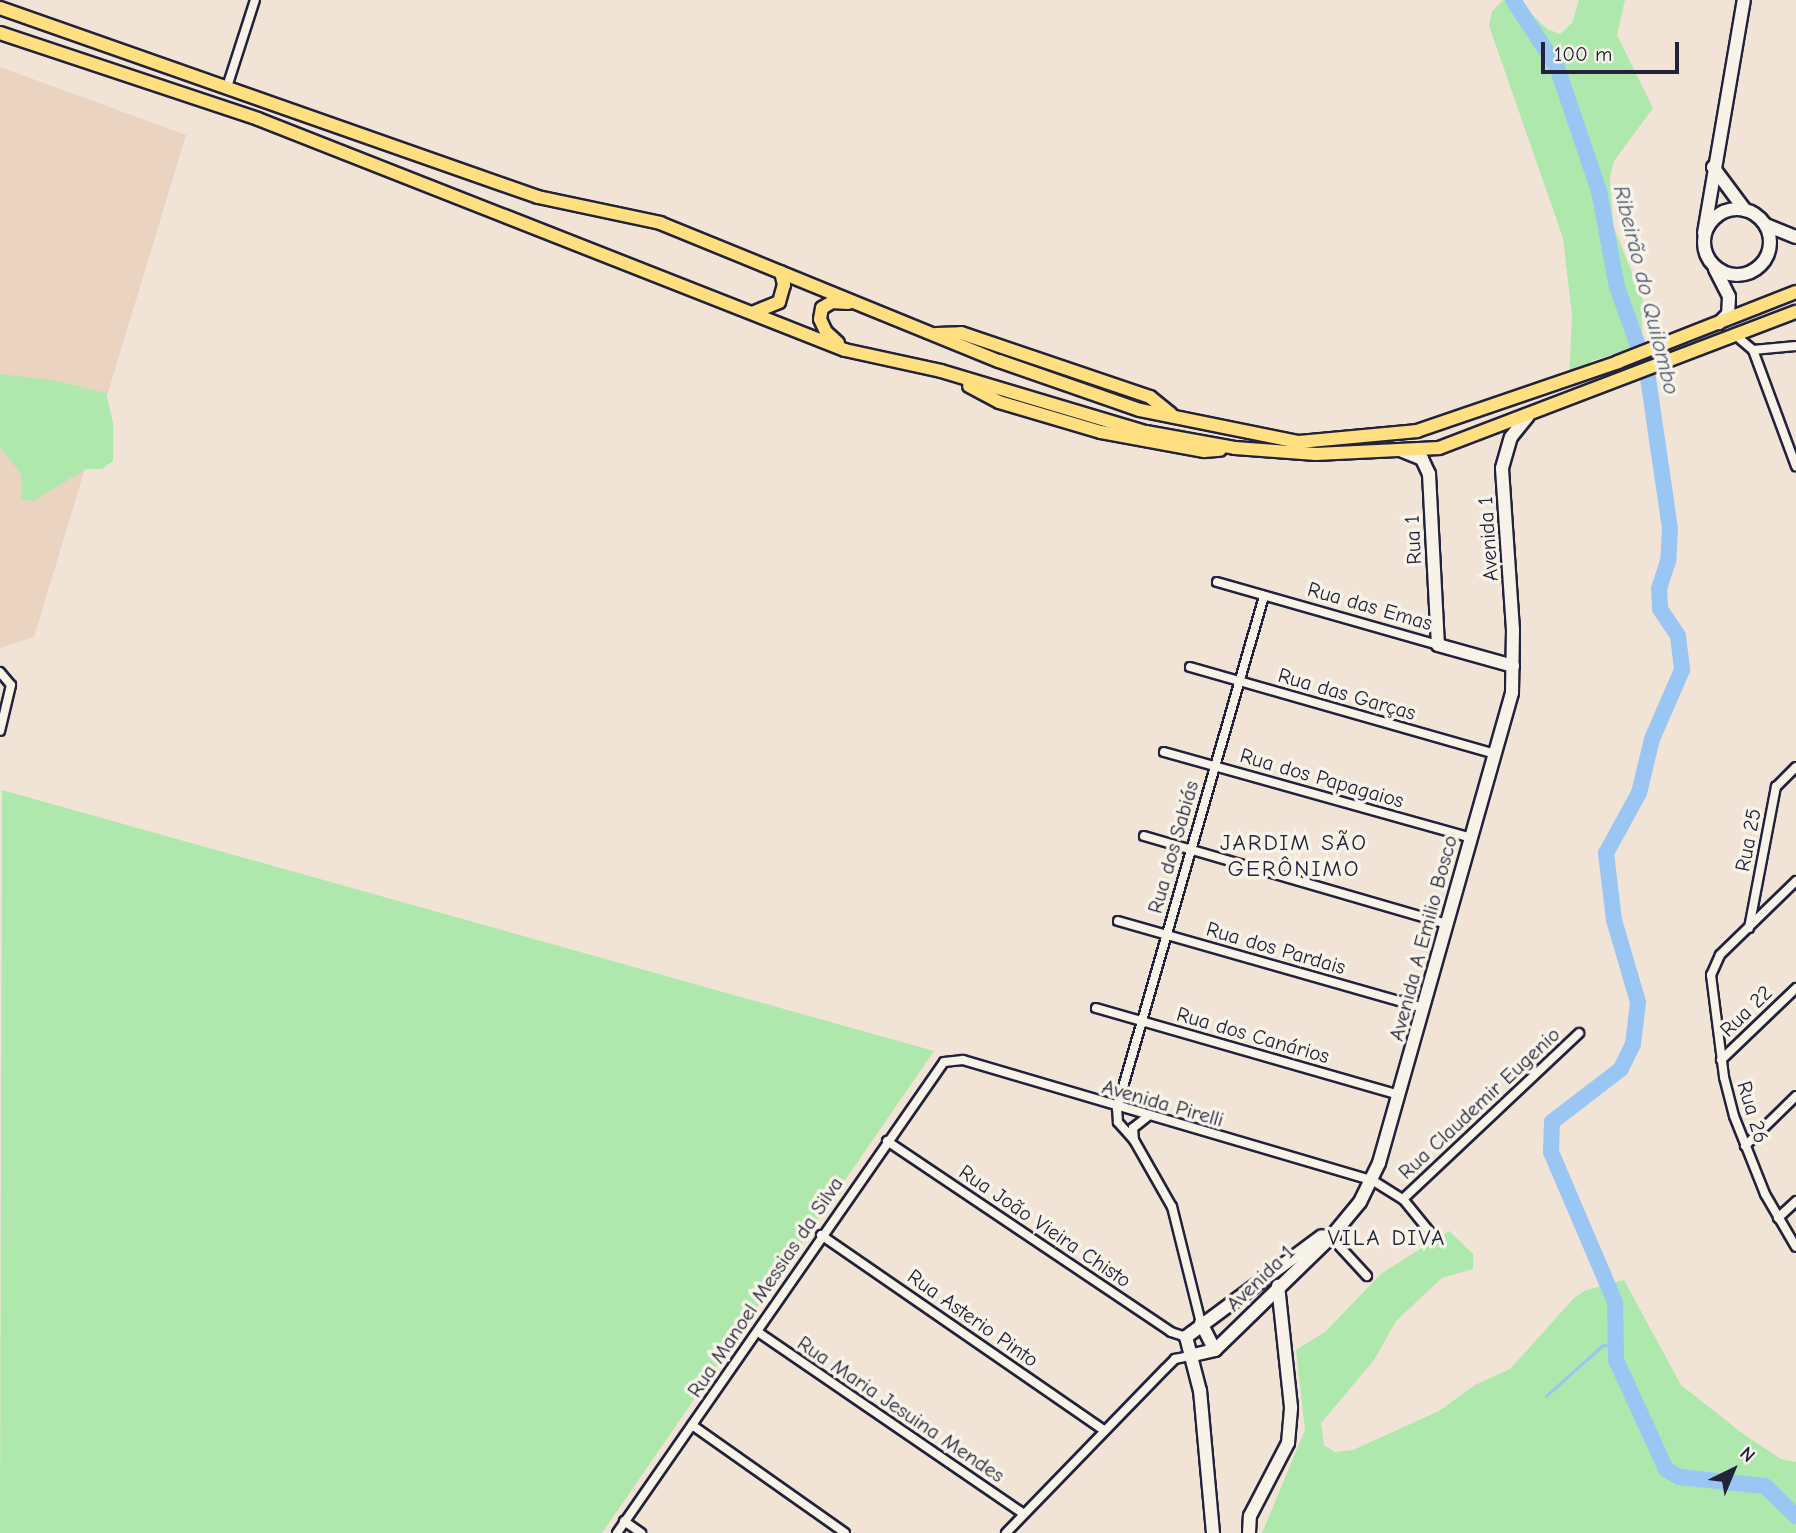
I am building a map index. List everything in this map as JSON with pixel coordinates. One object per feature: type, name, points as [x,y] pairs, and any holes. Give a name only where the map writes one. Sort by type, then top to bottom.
[{"type":"main road","points":[[1718,324],[1728,314],[1729,297],[1704,251],[1704,233],[1713,167],[1744,0]]},
{"type":"main road","points":[[0,8],[538,197],[660,223],[930,334],[1140,410],[1299,442],[1417,431],[1655,349],[1796,292]]},
{"type":"main road","points":[[0,33],[258,119],[845,350],[941,371],[1146,432],[1235,448],[1316,454],[1439,448],[1527,417],[1660,362],[1796,312]]},
{"type":"main road","points":[[1713,167],[1745,209],[1766,225],[1796,237]]},
{"type":"main road","points":[[1704,233],[1720,213],[1745,209]]},
{"type":"main road","points":[[1713,266],[1728,275],[1754,271],[1769,251],[1766,225]]},
{"type":"main road","points":[[752,313],[779,302],[784,285],[781,272]]},
{"type":"main road","points":[[845,350],[826,332],[820,319],[822,308],[832,302],[855,302]]},
{"type":"main road","name":"Avenida 1","points":[[1513,666],[1502,468],[1511,437],[1527,417]]},
{"type":"main road","name":"Rua 1","points":[[1399,450],[1422,459],[1429,474],[1438,645]]},
{"type":"main road","name":"Rua das Emas","points":[[1438,645],[1513,666]]},
{"type":"main road","name":"Avenida A Emilio Bosco","points":[[1351,1214],[1372,1180],[1400,1095],[1512,693],[1513,666]]},
{"type":"main road","points":[[1214,1529],[1200,1391],[1186,1337],[1201,1323],[1351,1214]]},
{"type":"main road","name":"Avenida 1","points":[[1214,1350],[1331,1237],[1351,1214]]},
{"type":"main road","points":[[1249,1533],[1250,1516],[1288,1443],[1291,1407],[1278,1286]]},
{"type":"main road","points":[[1189,1356],[1214,1350],[1201,1323]]},
{"type":"street","points":[[227,87],[255,0]]},
{"type":"street","points":[[1734,334],[1753,349],[1796,466]]},
{"type":"street","points":[[1753,349],[1796,346]]},
{"type":"street","name":"Rua das Emas","points":[[1217,582],[1438,645]]},
{"type":"street","name":"Rua dos Sabiás","points":[[1117,1108],[1264,596]]},
{"type":"street","name":"Rua das Garças","points":[[1190,667],[1495,754]]},
{"type":"street","points":[[0,672],[11,685],[0,731]]},
{"type":"street","name":"Rua dos Papagaios","points":[[1164,752],[1471,838]]},
{"type":"street","name":"Rua 25","points":[[1749,928],[1776,787],[1796,767]]},
{"type":"street","points":[[1144,836],[1446,924]]},
{"type":"street","points":[[1749,928],[1796,881]]},
{"type":"street","name":"Rua dos Pardais","points":[[1118,921],[1424,1008]]},
{"type":"street","name":"Rua 26","points":[[1749,928],[1714,962],[1711,975],[1721,1060],[1745,1146],[1778,1219],[1796,1247]]},
{"type":"street","name":"Rua 22","points":[[1721,1060],[1796,988]]},
{"type":"street","name":"Rua dos Canários","points":[[1096,1008],[1400,1095]]},
{"type":"street","name":"Rua Claudemir Eugenio","points":[[1403,1199],[1579,1033]]},
{"type":"street","name":"Avenida Pirelli","points":[[944,1062],[963,1060],[1147,1117],[1372,1180],[1403,1199],[1429,1231]]},
{"type":"street","name":"Rua Manoel Messias da Silva","points":[[617,1533],[758,1332],[821,1235],[944,1062]]},
{"type":"street","points":[[1745,1146],[1796,1096]]},
{"type":"street","points":[[1117,1108],[1118,1122],[1134,1140],[1172,1207],[1201,1323]]},
{"type":"street","points":[[1134,1140],[1133,1128],[1147,1117]]},
{"type":"street","name":"Rua João Vieira Chisto","points":[[887,1141],[1171,1332],[1186,1337]]},
{"type":"street","points":[[1778,1219],[1796,1201]]},
{"type":"street","name":"Rua Asterio Pinto","points":[[821,1235],[1104,1430]]},
{"type":"street","points":[[1331,1237],[1367,1276]]},
{"type":"street","name":"Rua Maria Jesuina Mendes","points":[[758,1332],[1024,1514]]},
{"type":"street","points":[[1006,1533],[1175,1359],[1189,1356]]},
{"type":"street","points":[[692,1425],[845,1533]]},
{"type":"street","points":[[624,1521],[641,1533]]},
{"type":"shaded area","points":[[0,67],[186,135],[34,637],[0,648]]},
{"type":"green space","points":[[1503,0],[1519,2],[1547,29],[1560,34],[1572,23],[1579,0],[1625,0],[1617,35],[1653,108],[1614,161],[1610,177],[1613,225],[1643,300],[1642,333],[1637,347],[1592,361],[1569,381],[1572,315],[1563,238],[1489,26],[1492,11]]},
{"type":"green space","points":[[0,374],[57,381],[106,393],[113,422],[113,461],[102,469],[86,469],[33,501],[22,499],[21,474],[0,447]]},
{"type":"green space","points":[[2,790],[934,1051],[602,1533],[0,1533]]},
{"type":"green space","points":[[1449,1231],[1473,1254],[1473,1269],[1442,1278],[1396,1321],[1374,1360],[1321,1423],[1324,1445],[1335,1452],[1353,1450],[1439,1411],[1475,1385],[1510,1369],[1574,1298],[1586,1290],[1624,1280],[1681,1385],[1746,1436],[1781,1459],[1796,1462],[1796,1533],[1262,1533],[1305,1430],[1296,1350],[1325,1332],[1382,1273]]},
{"type":"waterway","name":"Ribeirão do Quilombo","points":[[1513,0],[1557,67],[1599,191],[1617,287],[1647,371],[1670,528],[1668,561],[1659,588],[1660,609],[1678,636],[1682,670],[1652,739],[1639,793],[1606,853],[1614,920],[1638,1002],[1633,1044],[1621,1069],[1552,1122],[1551,1152],[1615,1302],[1616,1360],[1666,1469],[1679,1477],[1765,1486],[1796,1516]]},
{"type":"waterway","points":[[1546,1396],[1602,1346],[1615,1342]]},
{"type":"district","name":"JARDIM SÃO GERÔNIMO","points":[[1294,856]]},
{"type":"district","name":"VILA DIVA","points":[[1387,1238]]}]
